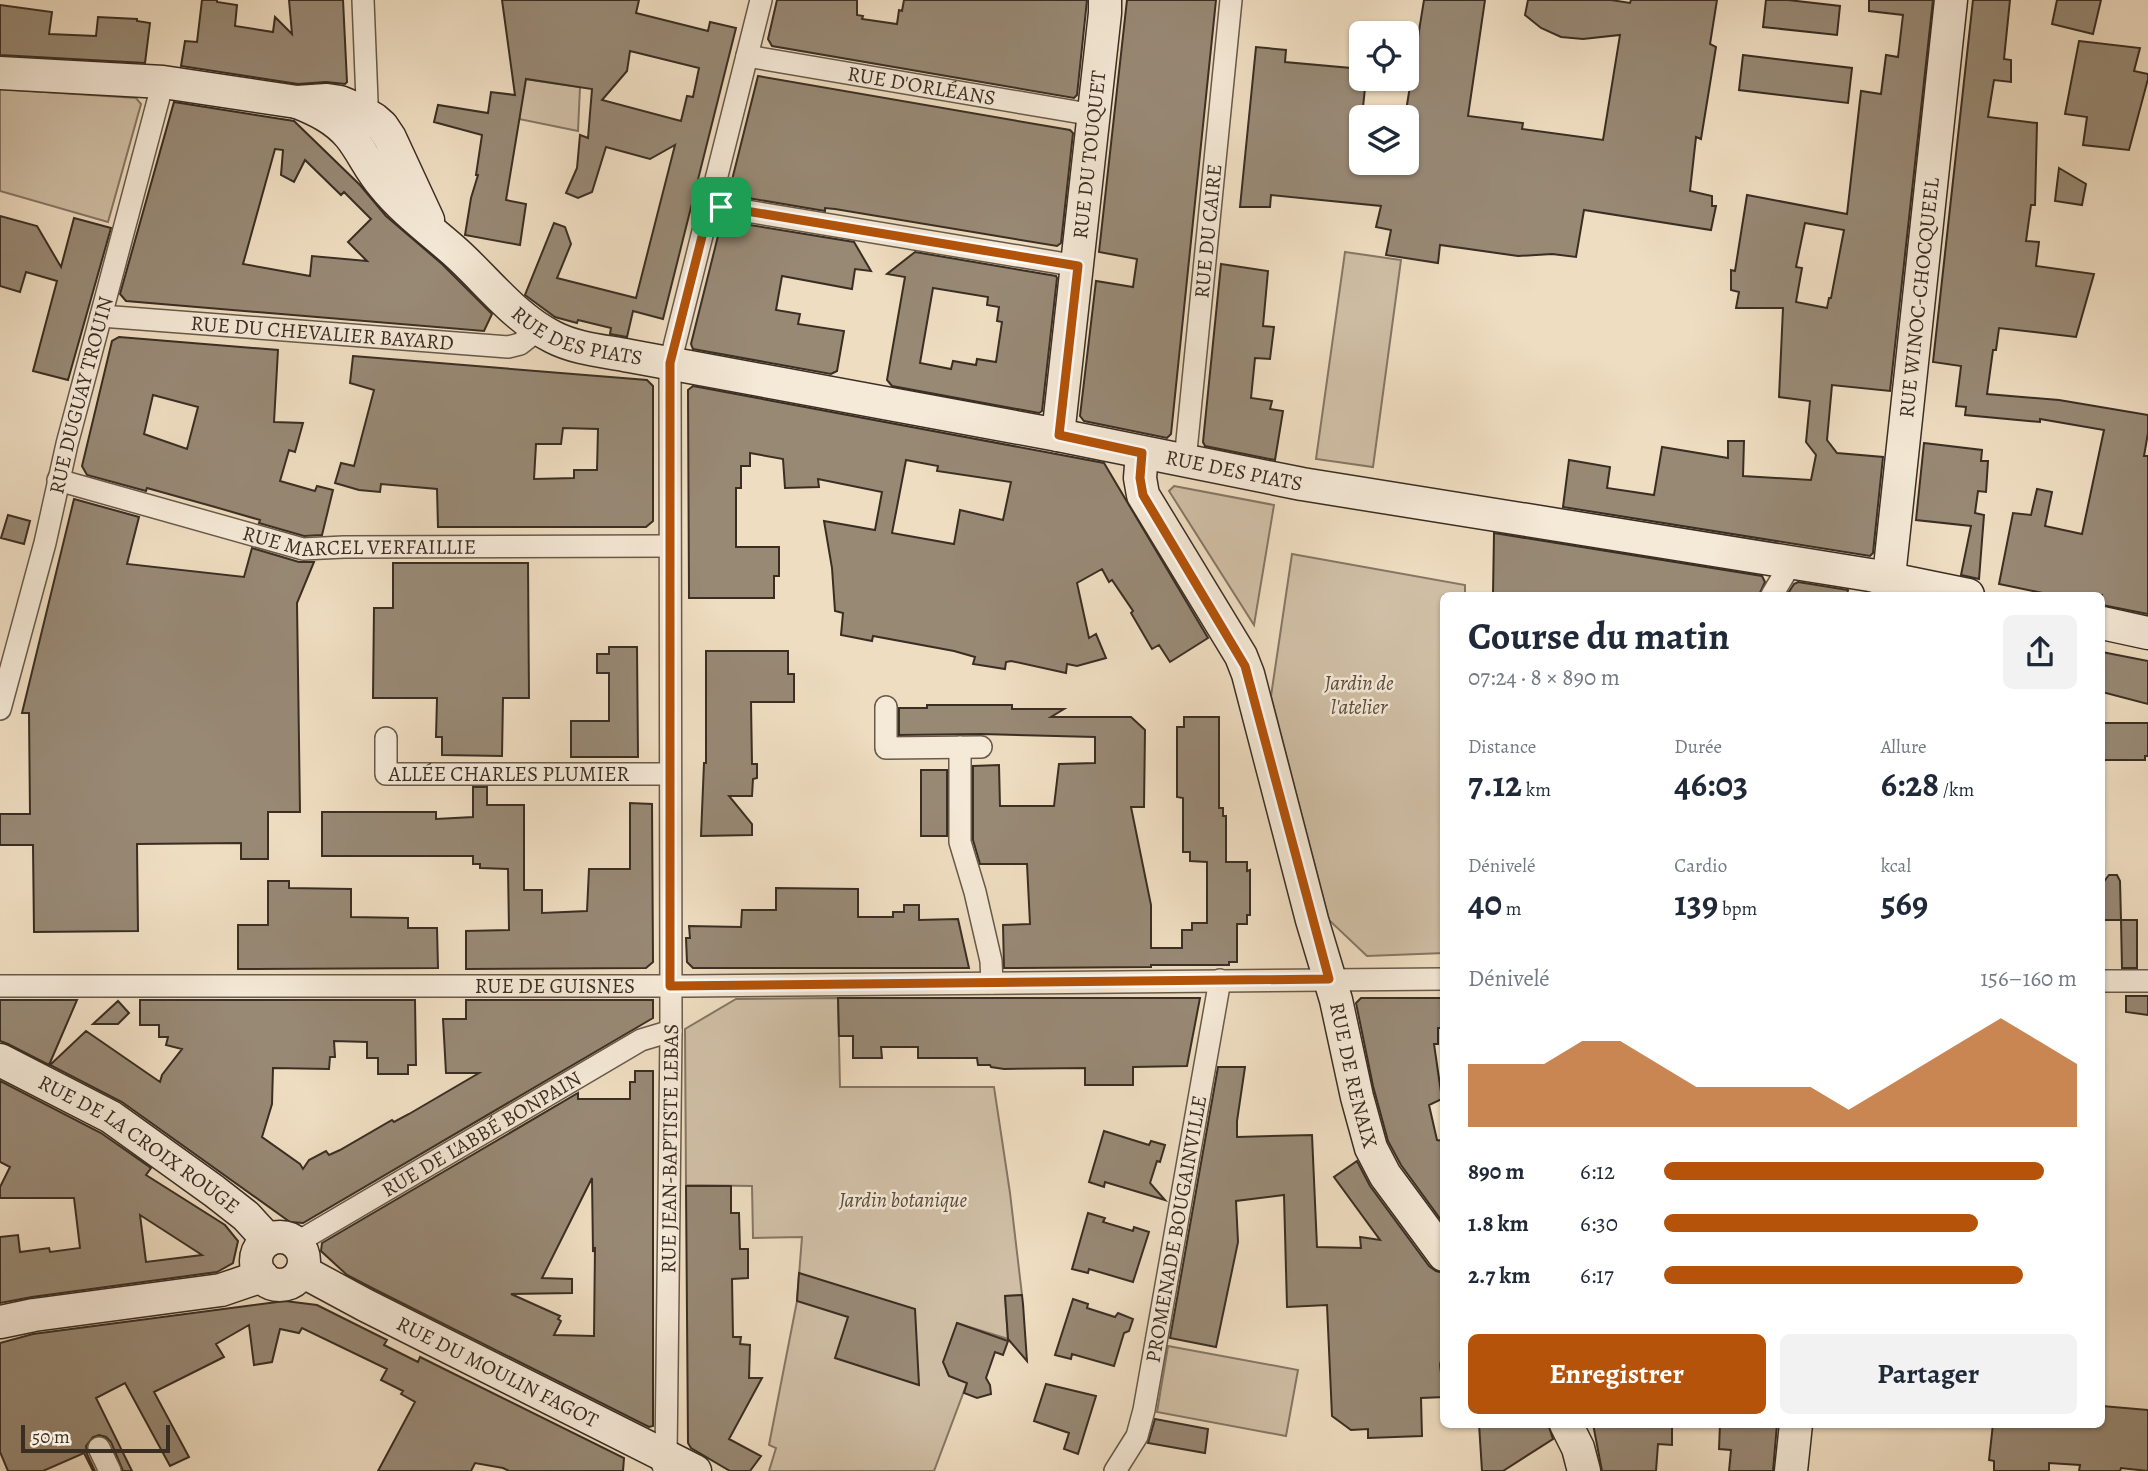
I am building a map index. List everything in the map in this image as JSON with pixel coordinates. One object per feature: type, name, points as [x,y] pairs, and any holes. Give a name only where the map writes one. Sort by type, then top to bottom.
[{"type":"street","points":[[359,126],[363,0]]},
{"type":"street","name":"RUE JEAN-BAPTISTE LEBAS","points":[[663,1464],[671,1031],[670,363],[761,0]]},
{"type":"street","name":"RUE DU TOUQUET","points":[[1059,435],[1105,0]]},
{"type":"street","name":"RUE DU CAIRE","points":[[1185,461],[1231,0]]},
{"type":"street","name":"RUE WINOC-CHOCQUEEL","points":[[1888,587],[1951,0]]},
{"type":"street","name":"RUE D'ORLÉANS","points":[[747,56],[1094,116]]},
{"type":"street","name":"RUE DES PIATS","points":[[0,74],[163,82],[297,102],[359,126],[372,170],[394,197],[539,329],[554,338],[579,346],[1059,435],[1320,487],[1791,563],[1888,587],[1938,592]]},
{"type":"street","name":"RUE DUGUAY TROUIN","points":[[0,709],[163,82]]},
{"type":"street","points":[[710,205],[1078,266]]},
{"type":"street","name":"RUE DU CHEVALIER BAYARD","points":[[101,316],[508,346],[520,344],[539,329]]},
{"type":"street","name":"RUE DE RENAIX","points":[[1142,453],[1140,478],[1143,495],[1245,666],[1336,1000],[1371,1148],[1385,1175],[1440,1250]]},
{"type":"street","name":"RUE MARCEL VERFAILLIE","points":[[58,480],[303,550],[344,547],[669,546]]},
{"type":"street","points":[[1774,592],[1791,563]]},
{"type":"street","points":[[2105,625],[2148,633]]},
{"type":"street","points":[[886,707],[886,748],[970,747],[960,842],[975,892],[992,983]]},
{"type":"street","name":"ALLÉE CHARLES PLUMIER","points":[[386,738],[386,774],[670,775]]},
{"type":"street","name":"RUE DE GUISNES","points":[[0,986],[670,986],[1440,979]]},
{"type":"street","name":"PROMENADE BOUGAINVILLE","points":[[1115,1471],[1137,1436],[1144,1410],[1220,980]]},
{"type":"street","points":[[2105,981],[2148,981]]},
{"type":"street","name":"RUE DE L'ABBÉ BONPAIN","points":[[289,1251],[641,1040],[671,1031]]},
{"type":"street","name":"RUE DE LA CROIX ROUGE","points":[[0,1060],[111,1117],[214,1191],[289,1251]]},
{"type":"street","points":[[0,1322],[221,1290],[262,1276],[256,1257],[260,1247],[289,1251]]},
{"type":"street","name":"RUE DU MOULIN FAGOT","points":[[289,1251],[365,1305],[663,1464],[695,1471]]},
{"type":"street","points":[[1568,1428],[1578,1448],[1584,1471]]},
{"type":"street","points":[[1791,1471],[1796,1428]]},
{"type":"street","points":[[99,1448],[110,1471]]},
{"type":"green space","points":[[525,79],[580,87],[578,131],[519,119]]},
{"type":"green space","points":[[0,89],[136,98],[141,104],[108,222],[0,191]]},
{"type":"green space","points":[[1345,252],[1401,260],[1373,467],[1316,459]]},
{"type":"green space","points":[[1174,486],[1274,505],[1254,625],[1169,491]]},
{"type":"green space","name":"Jardin de l'atelier","points":[[1292,554],[1465,585],[1465,592],[1440,592],[1440,953],[1367,956],[1329,920],[1271,696]]},
{"type":"green space","name":"Jardin botanique","points":[[838,998],[840,1087],[994,1087],[1022,1295],[1005,1296],[1008,1339],[957,1323],[947,1372],[949,1376],[967,1383],[934,1471],[769,1471],[776,1448],[769,1445],[797,1301],[802,1237],[753,1238],[752,1186],[686,1185],[685,1029],[736,999]]},
{"type":"green space","points":[[1168,1346],[1298,1370],[1286,1436],[1157,1412]]},
{"type":"building","points":[[202,0],[217,0],[237,5],[235,26],[273,32],[275,17],[292,34],[289,0],[343,0],[347,82],[298,84],[181,66],[185,41],[197,42]]},
{"type":"building","points":[[502,0],[639,0],[636,13],[708,31],[710,22],[736,28],[663,319],[633,311],[627,337],[610,334],[611,328],[555,317],[525,295],[554,223],[565,227],[571,244],[557,278],[636,298],[675,145],[650,159],[606,147],[592,192],[578,198],[566,193],[577,168],[580,135],[588,138],[592,89],[526,79],[506,200],[526,204],[520,245],[465,235],[478,175],[482,135],[434,122],[438,105],[488,113],[491,92],[515,95]],"holes":[[[630,51],[699,68],[693,97],[687,96],[681,121],[602,100],[627,71]]]},
{"type":"building","points":[[777,0],[857,0],[857,15],[863,16],[862,19],[897,24],[904,0],[1087,0],[1077,95],[1074,98],[772,46],[768,39]]},
{"type":"building","points":[[1127,0],[1216,0],[1171,434],[1167,438],[1084,421],[1080,416],[1096,281],[1133,287],[1137,259],[1099,252]]},
{"type":"building","points":[[1424,0],[1485,0],[1468,116],[1523,123],[1522,129],[1603,140],[1620,35],[1583,39],[1561,37],[1541,28],[1525,15],[1528,0],[1611,0],[1630,3],[1631,0],[1717,0],[1710,44],[1716,47],[1701,139],[1696,137],[1690,191],[1712,196],[1712,206],[1716,206],[1711,230],[1584,210],[1576,257],[1552,254],[1518,256],[1440,245],[1438,263],[1386,255],[1391,230],[1376,227],[1381,206],[1271,195],[1270,207],[1240,207],[1256,47],[1286,50],[1285,62],[1349,68],[1349,91],[1365,91],[1363,105],[1349,105],[1349,175],[1419,175],[1419,105],[1407,105],[1409,91],[1419,91],[1419,31]]},
{"type":"building","points":[[1766,0],[1840,6],[1837,35],[1763,27]]},
{"type":"building","points":[[1869,0],[1933,0],[1890,391],[1832,385],[1827,440],[1837,453],[1883,457],[1873,553],[1870,556],[1563,507],[1569,460],[1610,467],[1607,488],[1654,495],[1662,447],[1728,458],[1728,441],[1744,441],[1743,476],[1811,480],[1816,455],[1806,442],[1810,401],[1779,397],[1783,308],[1736,308],[1739,292],[1731,290],[1731,270],[1735,271],[1747,195],[1847,214],[1861,91],[1881,94],[1886,55],[1898,57],[1903,15],[1869,11]],"holes":[[[1805,223],[1844,230],[1827,308],[1796,302],[1802,268],[1796,267]]]},
{"type":"building","points":[[1973,0],[2010,0],[2004,59],[2011,60],[2011,82],[1994,80],[1988,117],[2037,123],[2035,205],[2031,205],[2026,241],[2039,242],[2036,266],[2094,274],[2076,337],[1999,328],[1987,394],[2059,400],[2148,415],[2144,456],[2148,456],[2148,614],[2105,606],[2105,592],[2038,592],[1999,584],[2013,513],[2031,515],[2037,489],[2052,492],[2045,526],[2082,534],[2104,430],[2040,419],[2040,422],[1965,415],[1966,407],[1956,406],[1961,366],[1933,362]]},
{"type":"building","points":[[2057,0],[2101,0],[2093,34],[2052,24]]},
{"type":"building","points":[[0,5],[52,12],[49,34],[96,36],[98,17],[137,19],[150,23],[145,63],[0,55]]},
{"type":"building","points":[[2079,41],[2140,48],[2134,71],[2148,74],[2148,79],[2129,150],[2083,145],[2087,117],[2065,114]]},
{"type":"building","points":[[1743,55],[1852,68],[1848,103],[1739,90]]},
{"type":"building","points":[[758,76],[1070,130],[1073,133],[1061,243],[1057,246],[835,209],[825,208],[825,211],[736,196],[730,188]]},
{"type":"building","points":[[174,102],[294,121],[360,185],[386,216],[442,264],[492,314],[484,331],[126,301],[120,294]],"holes":[[[275,149],[283,150],[281,175],[294,182],[305,160],[341,195],[344,192],[371,219],[348,242],[367,261],[312,256],[310,276],[243,264]]]},
{"type":"building","points":[[2059,168],[2086,184],[2082,205],[2055,201]]},
{"type":"building","points":[[0,216],[37,226],[61,267],[74,218],[111,228],[68,380],[33,371],[57,281],[26,272],[20,292],[0,286]]},
{"type":"building","points":[[725,221],[854,242],[871,271],[855,269],[852,289],[782,276],[776,310],[800,314],[798,324],[844,331],[837,371],[831,374],[693,349],[691,344],[721,224]]},
{"type":"building","points":[[915,252],[1056,276],[1042,411],[1039,413],[892,386],[887,380],[905,277],[887,274]],"holes":[[[933,288],[988,297],[987,305],[999,307],[997,321],[1002,322],[996,362],[977,359],[976,365],[953,361],[951,369],[920,363]]]},
{"type":"building","points":[[1221,264],[1268,271],[1263,326],[1274,327],[1270,359],[1255,358],[1251,398],[1272,401],[1270,409],[1283,411],[1275,460],[1205,446],[1203,442]]},
{"type":"building","points":[[119,337],[278,350],[274,422],[303,423],[295,452],[289,450],[280,481],[315,491],[317,486],[333,490],[322,535],[304,536],[215,507],[87,475],[82,466],[112,341]],"holes":[[[153,395],[198,407],[187,449],[144,434]]]},
{"type":"building","points":[[353,356],[647,380],[653,386],[653,521],[646,527],[438,527],[437,489],[381,484],[380,492],[359,490],[335,483],[341,463],[354,466],[374,390],[350,383]],"holes":[[[563,428],[598,429],[597,470],[574,470],[574,478],[534,479],[536,444],[561,444]]]},
{"type":"building","points":[[693,386],[1104,463],[1208,638],[1170,662],[1159,645],[1152,649],[1131,613],[1133,611],[1102,569],[1077,583],[1089,638],[1096,634],[1106,658],[1077,666],[1067,664],[1066,673],[1011,661],[1006,662],[1005,669],[973,664],[975,657],[954,651],[873,636],[872,641],[841,635],[843,613],[835,611],[832,568],[824,521],[875,530],[882,492],[818,479],[819,487],[785,488],[783,459],[750,453],[750,466],[741,466],[741,488],[736,488],[736,547],[779,547],[779,576],[774,576],[774,598],[689,598],[688,390]],"holes":[[[906,460],[938,466],[937,471],[1011,482],[1003,520],[960,510],[954,544],[892,533]]]},
{"type":"building","points":[[1924,443],[1982,450],[1981,461],[1988,461],[1986,492],[1978,491],[1975,513],[1984,515],[1979,579],[1961,575],[1971,526],[1916,520]]},
{"type":"building","points":[[74,499],[139,517],[127,564],[244,577],[252,548],[299,562],[314,562],[297,603],[300,812],[268,812],[268,859],[241,859],[241,843],[137,844],[138,931],[34,932],[33,845],[0,845],[0,814],[30,814],[29,713],[22,713]]},
{"type":"building","points":[[8,515],[30,521],[24,544],[1,538]]},
{"type":"building","points":[[1494,533],[1762,576],[1765,582],[1760,592],[1493,592]]},
{"type":"building","points":[[393,563],[528,563],[529,698],[503,698],[502,756],[442,755],[442,737],[436,737],[437,698],[373,698],[374,608],[393,608]]},
{"type":"building","points":[[1798,582],[1848,590],[1789,592]]},
{"type":"building","points":[[609,647],[637,647],[638,757],[571,757],[571,721],[609,721],[609,673],[597,673],[597,654],[609,654]]},
{"type":"building","points":[[706,651],[788,651],[788,674],[794,674],[794,702],[751,702],[752,764],[757,764],[757,778],[753,779],[752,796],[729,796],[752,824],[752,835],[701,836],[706,763]]},
{"type":"building","points":[[2105,653],[2148,661],[2148,704],[2105,693]]},
{"type":"building","points":[[927,705],[1012,705],[1012,709],[1064,709],[1051,717],[1131,717],[1145,730],[1144,807],[1131,807],[1151,905],[1151,948],[1182,948],[1182,930],[1192,930],[1192,923],[1207,923],[1207,862],[1190,861],[1190,852],[1183,852],[1183,798],[1177,797],[1177,727],[1184,727],[1184,717],[1219,717],[1219,808],[1223,808],[1223,816],[1226,816],[1226,862],[1247,862],[1247,871],[1250,870],[1250,915],[1247,915],[1247,924],[1237,924],[1237,962],[1229,962],[1229,965],[1004,968],[1003,925],[1030,924],[1027,864],[980,864],[973,840],[973,766],[999,765],[1000,806],[1054,806],[1059,764],[1095,763],[1095,737],[899,735],[899,708],[927,708]]},
{"type":"building","points":[[2105,723],[2148,723],[2148,756],[2145,756],[2145,760],[2105,760]]},
{"type":"building","points":[[921,770],[947,770],[947,836],[921,836]]},
{"type":"building","points":[[473,787],[487,787],[487,805],[524,805],[524,890],[542,890],[542,913],[587,911],[589,869],[630,869],[630,803],[652,804],[653,962],[646,968],[466,969],[466,931],[509,930],[508,869],[480,868],[480,864],[473,864],[473,856],[322,856],[322,812],[436,812],[436,819],[473,817]]},
{"type":"building","points":[[2109,875],[2117,875],[2120,881],[2121,920],[2105,920],[2105,880]]},
{"type":"building","points":[[268,881],[289,881],[289,888],[351,889],[351,917],[408,918],[408,928],[437,928],[438,968],[238,969],[238,925],[268,925]]},
{"type":"building","points":[[776,888],[858,889],[858,917],[893,917],[893,912],[904,912],[904,905],[919,905],[919,920],[958,919],[969,968],[693,968],[687,962],[686,938],[690,938],[689,926],[741,927],[742,910],[776,910]]},
{"type":"building","points":[[2121,920],[2137,920],[2137,968],[2122,968]]},
{"type":"building","points":[[2126,996],[2148,996],[2148,1015],[2126,1012]]},
{"type":"building","points":[[838,998],[1200,998],[1187,1066],[1133,1067],[1133,1085],[1085,1085],[1085,1068],[1004,1069],[978,1065],[977,1058],[918,1058],[918,1047],[881,1047],[882,1058],[853,1058],[853,1036],[839,1036]]},
{"type":"building","points":[[1361,998],[1440,998],[1438,1044],[1434,1044],[1440,1100],[1429,1105],[1437,1140],[1440,1140],[1440,1219],[1401,1165],[1388,1141],[1373,1086],[1356,1003]]},
{"type":"building","points":[[0,1000],[77,1000],[49,1065],[0,1041]]},
{"type":"building","points":[[140,1000],[415,1000],[416,1065],[408,1065],[408,1074],[378,1074],[378,1058],[367,1058],[367,1042],[334,1041],[335,1057],[330,1057],[329,1069],[273,1068],[272,1104],[262,1137],[303,1169],[309,1160],[326,1151],[329,1155],[340,1150],[479,1073],[446,1073],[443,1019],[466,1019],[466,1000],[653,1000],[653,1018],[303,1223],[290,1222],[122,1102],[50,1065],[86,1031],[160,1082],[162,1075],[182,1049],[166,1045],[168,1037],[159,1037],[159,1025],[140,1025]]},
{"type":"building","points":[[118,1001],[129,1013],[118,1024],[93,1024]]},
{"type":"building","points":[[1218,1067],[1245,1067],[1237,1137],[1312,1135],[1317,1247],[1361,1248],[1360,1237],[1380,1240],[1334,1177],[1357,1161],[1370,1186],[1429,1266],[1440,1272],[1440,1397],[1421,1398],[1422,1436],[1368,1438],[1368,1429],[1351,1430],[1332,1416],[1327,1305],[1287,1307],[1284,1195],[1236,1201],[1238,1242],[1216,1347],[1170,1338]]},
{"type":"building","points":[[635,1071],[653,1071],[653,1426],[649,1427],[347,1275],[321,1251],[322,1243],[578,1093],[578,1099],[630,1099],[630,1082],[635,1082]],"holes":[[[592,1178],[593,1252],[595,1247],[594,1336],[554,1335],[561,1321],[558,1319],[560,1316],[511,1294],[572,1293],[572,1279],[542,1278]]]},
{"type":"building","points":[[0,1081],[101,1133],[151,1168],[146,1175],[225,1225],[238,1241],[233,1263],[217,1272],[0,1303],[0,1237],[18,1235],[20,1252],[80,1248],[74,1198],[0,1198],[0,1187],[10,1167],[0,1162]],"holes":[[[140,1215],[202,1255],[146,1262]]]},
{"type":"building","points":[[1104,1131],[1149,1145],[1151,1141],[1165,1145],[1150,1183],[1165,1200],[1105,1182],[1104,1187],[1089,1182]]},
{"type":"building","points":[[686,1186],[731,1186],[731,1213],[739,1213],[740,1249],[748,1249],[748,1278],[732,1279],[733,1337],[741,1337],[740,1344],[750,1345],[749,1378],[762,1378],[729,1439],[761,1456],[750,1471],[730,1471],[691,1448],[688,1443]]},
{"type":"building","points":[[1088,1213],[1105,1218],[1103,1222],[1133,1231],[1134,1227],[1149,1232],[1133,1282],[1089,1269],[1088,1273],[1072,1269]]},
{"type":"building","points":[[799,1273],[915,1309],[919,1385],[835,1358],[848,1317],[797,1301]]},
{"type":"building","points":[[1022,1295],[1027,1361],[1008,1339],[1005,1296]]},
{"type":"building","points":[[1073,1299],[1088,1304],[1087,1308],[1115,1317],[1118,1313],[1133,1319],[1129,1331],[1124,1333],[1114,1366],[1072,1354],[1071,1359],[1055,1355]]},
{"type":"building","points":[[285,1301],[317,1305],[387,1340],[384,1345],[418,1362],[420,1357],[624,1458],[623,1471],[509,1471],[475,1463],[471,1471],[378,1471],[415,1402],[401,1394],[403,1391],[381,1380],[387,1369],[302,1328],[299,1333],[280,1329],[272,1362],[254,1365],[249,1325],[216,1344],[224,1357],[154,1392],[189,1457],[170,1466],[125,1383],[96,1398],[132,1471],[123,1471],[111,1442],[99,1435],[93,1437],[86,1446],[95,1471],[84,1453],[43,1471],[8,1471],[0,1452],[0,1343],[33,1334]]},
{"type":"building","points":[[957,1323],[1008,1341],[1003,1355],[995,1352],[986,1378],[991,1394],[977,1398],[964,1393],[967,1383],[949,1376],[943,1362]]},
{"type":"building","points":[[1046,1384],[1096,1396],[1078,1454],[1064,1449],[1069,1433],[1034,1421]]},
{"type":"building","points":[[2105,1406],[2148,1410],[2148,1471],[2121,1468],[2120,1471],[2079,1471],[2080,1465],[2049,1463],[2049,1471],[1994,1471],[1994,1461],[1989,1460],[1993,1428],[2105,1428]]},
{"type":"building","points":[[1155,1419],[1208,1429],[1205,1453],[1148,1443]]},
{"type":"building","points":[[1479,1428],[1549,1428],[1553,1439],[1503,1471],[1482,1471]]},
{"type":"building","points":[[1594,1428],[1672,1428],[1672,1445],[1658,1444],[1656,1471],[1602,1471]]},
{"type":"building","points":[[1720,1428],[1777,1428],[1773,1471],[1729,1471],[1731,1450],[1719,1449]]},
{"type":"route","points":[[710,205],[721,207],[1078,266],[1059,435],[1142,453],[1140,487],[1143,495],[1241,656],[1248,674],[1329,979],[670,986],[670,363],[710,205]]}]
